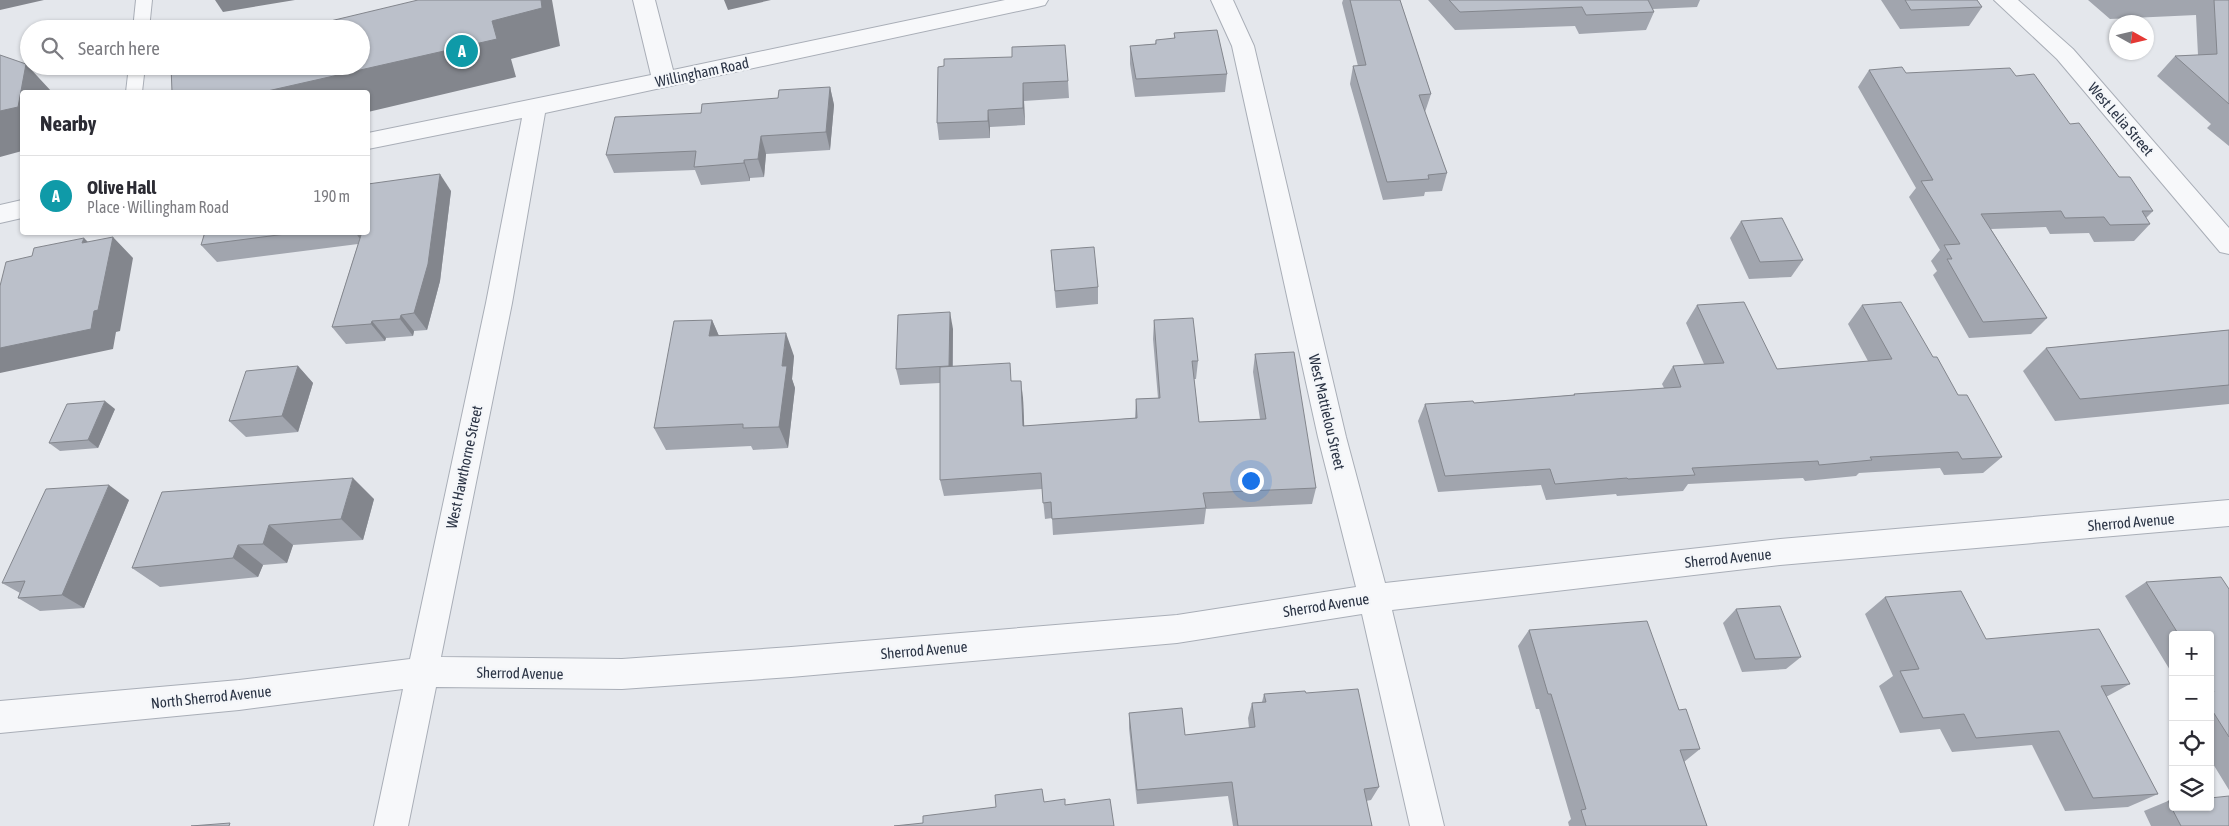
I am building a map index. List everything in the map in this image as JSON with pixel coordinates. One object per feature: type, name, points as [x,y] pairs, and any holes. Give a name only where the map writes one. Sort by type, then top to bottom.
[{"type":"street","points":[[644,0],[664,80]]},
{"type":"street","name":"Willingham Road","points":[[370,141],[1037,0]]},
{"type":"street","name":"West Mattielou Street","points":[[1222,0],[1244,46],[1332,437],[1374,598],[1427,826]]},
{"type":"street","name":"West Lelia Street","points":[[2005,0],[2065,54],[2229,245]]},
{"type":"street","name":"West Hawthorne Street","points":[[391,826],[498,303],[535,107]]},
{"type":"street","points":[[0,214],[20,209]]},
{"type":"street","name":"Sherrod Avenue","points":[[422,672],[622,674],[791,662],[1177,629],[1374,598],[1780,552],[2229,513]]},
{"type":"street","name":"North Sherrod Avenue","points":[[0,717],[239,695],[422,672]]},
{"type":"lane","points":[[142,20],[144,0]]},
{"type":"lane","points":[[134,90],[136,75]]},
{"type":"building","points":[[418,0],[541,0],[542,8],[492,21],[497,39],[370,68],[370,20],[335,20]]},
{"type":"building","points":[[1350,0],[1400,0],[1431,94],[1419,95],[1447,173],[1428,175],[1429,179],[1387,182],[1353,66],[1366,65]]},
{"type":"building","points":[[1449,0],[1648,0],[1654,12],[1586,15],[1582,7],[1460,12]]},
{"type":"building","points":[[1905,0],[1977,0],[1982,7],[1911,10]]},
{"type":"building","points":[[2214,0],[2229,0],[2229,104],[2175,56],[2217,54]]},
{"type":"building","points":[[1217,30],[1227,74],[1136,79],[1130,46],[1156,44],[1156,40],[1175,38],[1174,33]]},
{"type":"building","points":[[1065,45],[1068,81],[1023,83],[1023,108],[988,110],[988,121],[937,123],[938,67],[944,66],[944,59],[1012,57],[1012,47]]},
{"type":"building","points":[[0,55],[20,62],[20,75],[24,75],[18,107],[0,111]]},
{"type":"building","points":[[1902,67],[1906,73],[2010,68],[2016,76],[2034,74],[2070,124],[2079,123],[2119,177],[2130,177],[2153,211],[2142,211],[2150,224],[2110,225],[2104,217],[2065,218],[2061,211],[1981,214],[2047,318],[1983,322],[1947,259],[1952,259],[1944,245],[1960,244],[1921,181],[1933,180],[1869,70]]},
{"type":"building","points":[[171,75],[338,75],[272,90],[172,90]]},
{"type":"building","points":[[830,87],[826,132],[761,136],[758,159],[744,160],[744,163],[694,167],[696,151],[606,155],[615,117],[701,113],[702,104],[778,98],[779,90]]},
{"type":"building","points":[[440,174],[428,264],[414,313],[401,315],[400,319],[372,321],[371,324],[332,327],[361,235],[370,235],[370,184]]},
{"type":"building","points":[[1782,218],[1803,260],[1760,262],[1741,221]]},
{"type":"building","points":[[204,235],[278,235],[201,245]]},
{"type":"building","points":[[113,237],[98,310],[94,311],[91,329],[0,348],[0,286],[6,262],[32,256],[34,248],[84,238],[82,243]]},
{"type":"building","points":[[1094,247],[1098,287],[1055,291],[1051,250]]},
{"type":"building","points":[[1744,302],[1777,369],[1892,359],[1862,305],[1901,302],[1933,357],[1937,357],[1958,395],[1967,395],[2002,457],[1962,459],[1958,452],[1870,457],[1872,460],[1819,465],[1818,461],[1692,468],[1695,475],[1555,484],[1550,469],[1445,476],[1425,404],[1473,401],[1474,403],[1681,387],[1673,366],[1724,363],[1697,305]]},
{"type":"building","points":[[950,312],[949,366],[896,369],[898,315]]},
{"type":"building","points":[[1193,318],[1198,361],[1192,361],[1199,422],[1266,419],[1255,354],[1294,352],[1316,488],[1203,493],[1206,508],[1052,519],[1051,502],[1043,503],[1041,473],[940,480],[940,367],[1010,363],[1011,381],[1021,381],[1023,426],[1137,418],[1136,399],[1160,398],[1154,320]]},
{"type":"building","points":[[712,320],[709,336],[786,333],[782,366],[787,366],[779,427],[743,428],[743,424],[654,428],[674,321]]},
{"type":"building","points":[[2229,330],[2229,385],[2080,399],[2046,348]]},
{"type":"building","points":[[298,366],[282,416],[229,421],[246,371]]},
{"type":"building","points":[[105,401],[88,440],[49,443],[67,404]]},
{"type":"building","points":[[353,478],[341,519],[269,525],[263,544],[238,545],[233,558],[132,568],[162,492]]},
{"type":"building","points":[[109,485],[62,595],[18,598],[25,581],[2,583],[46,489]]},
{"type":"building","points":[[2221,577],[2229,589],[2229,737],[2214,713],[2214,631],[2177,631],[2146,582]]},
{"type":"building","points":[[1961,591],[1986,639],[2099,629],[2130,684],[2101,686],[2158,794],[2093,798],[2059,731],[1976,738],[1964,714],[1923,718],[1900,671],[1919,669],[1885,597]]},
{"type":"building","points":[[1780,606],[1801,657],[1755,659],[1736,609]]},
{"type":"building","points":[[1647,621],[1679,710],[1686,709],[1700,749],[1680,750],[1707,826],[1586,826],[1581,810],[1586,809],[1551,694],[1548,694],[1529,630]]},
{"type":"building","points":[[1358,689],[1379,787],[1364,789],[1372,826],[1238,826],[1232,782],[1137,790],[1129,713],[1182,708],[1185,735],[1255,727],[1252,703],[1266,702],[1264,694]]},
{"type":"building","points":[[1042,789],[1044,802],[1065,799],[1065,805],[1110,799],[1114,826],[894,826],[923,823],[923,816],[996,807],[995,795]]},
{"type":"building","points":[[2229,796],[2229,826],[2181,826],[2173,811],[2214,811],[2214,798]]},
{"type":"building","points":[[230,823],[229,826],[191,826]]},
{"type":"place","name":"Olive Hall","points":[[462,51]]}]
